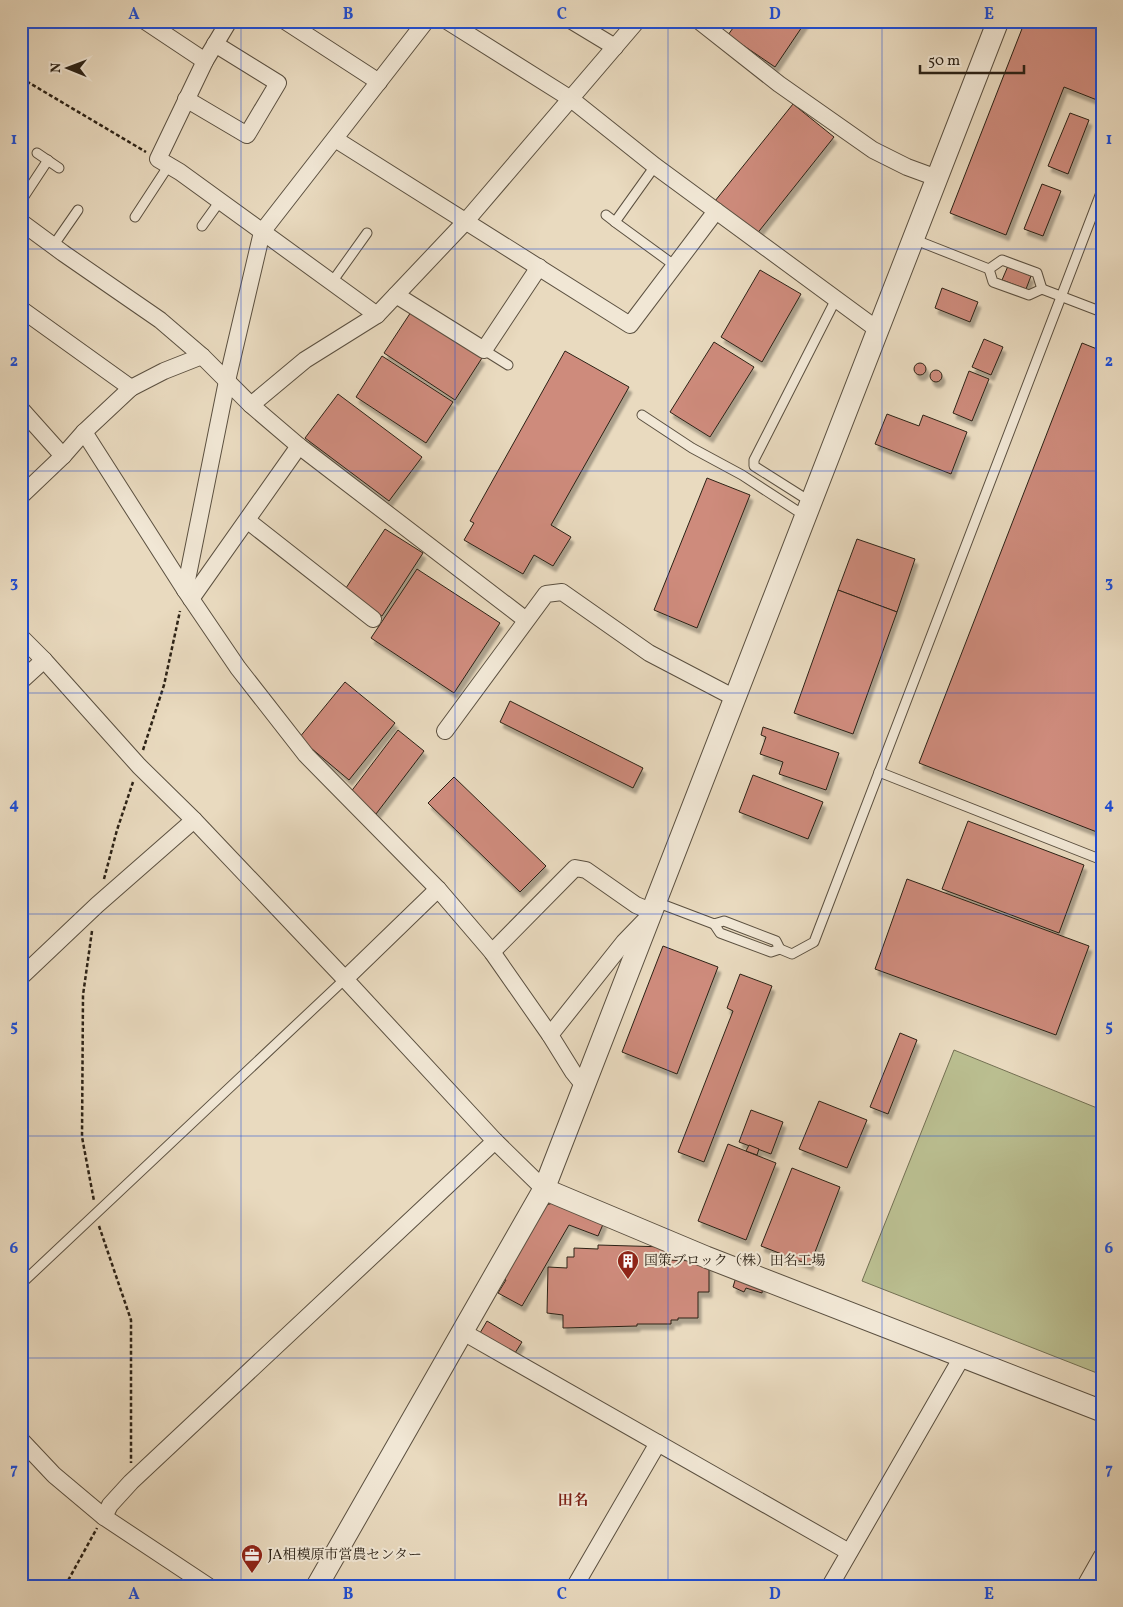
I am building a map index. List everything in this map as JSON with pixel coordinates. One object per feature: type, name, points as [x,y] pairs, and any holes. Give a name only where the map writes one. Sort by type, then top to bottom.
[{"type":"street","points":[[145,21],[205,60]]},
{"type":"street","points":[[229,21],[205,60],[186,99],[164,162],[377,315]]},
{"type":"street","points":[[285,21],[379,82]]},
{"type":"street","points":[[188,595],[227,380],[262,232],[426,21]]},
{"type":"street","points":[[447,21],[571,99],[655,166],[878,330]]},
{"type":"street","points":[[572,21],[615,47]]},
{"type":"street","points":[[251,405],[305,360],[377,315],[466,221],[637,21]]},
{"type":"street","points":[[699,21],[779,84],[873,150],[908,167],[937,178]]},
{"type":"street","points":[[317,1586],[544,1189],[937,178],[993,24]]},
{"type":"street","points":[[186,99],[247,135],[278,83],[215,44]]},
{"type":"street","points":[[335,139],[630,325],[716,211]]},
{"type":"street","points":[[21,222],[160,320],[202,356],[251,405],[299,446],[526,620]]},
{"type":"street","points":[[396,296],[484,350],[539,267]]},
{"type":"street","points":[[21,309],[131,388]]},
{"type":"street","points":[[21,496],[63,456],[84,432],[131,388],[164,371],[202,356]]},
{"type":"street","points":[[21,409],[63,456]]},
{"type":"street","points":[[84,432],[188,595],[238,668],[306,755],[438,889],[492,952],[550,1035],[573,1072],[585,1086]]},
{"type":"street","points":[[188,595],[248,521],[299,446]]},
{"type":"street","points":[[248,521],[373,619]]},
{"type":"street","points":[[446,731],[546,594],[562,592],[649,653],[735,698]]},
{"type":"street","points":[[21,637],[139,766],[194,820],[346,979],[495,1141],[544,1189],[706,1257],[1102,1411]]},
{"type":"street","points":[[21,681],[44,660]]},
{"type":"street","points":[[21,977],[97,906],[194,820]]},
{"type":"street","points":[[492,952],[575,868],[586,870],[636,905],[654,907]]},
{"type":"street","points":[[346,979],[438,889]]},
{"type":"street","points":[[550,1035],[654,907]]},
{"type":"street","points":[[104,1517],[110,1505],[131,1482],[495,1141]]},
{"type":"street","points":[[463,1332],[849,1552]]},
{"type":"street","points":[[830,1586],[962,1357]]},
{"type":"street","points":[[21,1440],[54,1475],[104,1517],[208,1586]]},
{"type":"street","points":[[575,1586],[658,1443]]},
{"type":"street","points":[[1085,1586],[1102,1556]]},
{"type":"lane","points":[[37,153],[59,168]]},
{"type":"lane","points":[[21,201],[48,160]]},
{"type":"lane","points":[[135,217],[164,162]]},
{"type":"lane","points":[[615,222],[655,166]]},
{"type":"lane","points":[[654,907],[714,924],[720,933],[771,952],[780,949],[792,954],[814,942],[1102,190]]},
{"type":"lane","points":[[202,226],[220,201]]},
{"type":"lane","points":[[53,246],[78,210]]},
{"type":"lane","points":[[606,215],[674,265]]},
{"type":"lane","points":[[332,282],[367,233]]},
{"type":"lane","points":[[913,239],[989,269],[994,282],[1011,289],[1029,295],[1042,289],[1102,312]]},
{"type":"lane","points":[[989,269],[1002,260],[1037,273],[1042,289]]},
{"type":"lane","points":[[808,509],[754,466],[754,460],[836,299]]},
{"type":"lane","points":[[484,350],[508,365]]},
{"type":"lane","points":[[642,415],[692,448],[808,509]]},
{"type":"lane","points":[[879,772],[1102,860]]},
{"type":"lane","points":[[21,1284],[346,979]]},
{"type":"path","points":[[21,78],[164,162]]},
{"type":"path","points":[[131,1482],[131,1320],[96,1214],[82,1137],[83,995],[97,906],[117,830],[164,685],[188,595]]},
{"type":"path","points":[[65,1586],[104,1517]]},
{"type":"green space","points":[[954,1050],[1102,1110],[1102,1375],[862,1281]]},
{"type":"building","points":[[738,21],[806,21],[775,67],[728,35]]},
{"type":"building","points":[[1025,21],[1102,21],[1102,88],[1097,100],[1064,87],[1006,235],[950,213]]},
{"type":"building","points":[[793,104],[834,137],[756,235],[715,201]]},
{"type":"building","points":[[1070,113],[1089,120],[1068,174],[1048,166]]},
{"type":"building","points":[[1042,184],[1061,191],[1043,236],[1024,229]]},
{"type":"building","points":[[1008,266],[1031,276],[1026,289],[1002,280]]},
{"type":"building","points":[[760,270],[801,294],[762,362],[721,337]]},
{"type":"building","points":[[942,288],[978,302],[970,322],[935,308]]},
{"type":"building","points":[[411,312],[482,358],[455,400],[384,353]]},
{"type":"building","points":[[984,339],[1003,347],[991,375],[972,367]]},
{"type":"building","points":[[714,342],[754,367],[710,437],[670,412]]},
{"type":"building","points":[[1082,343],[1102,351],[1102,834],[919,763]]},
{"type":"building","points":[[565,351],[629,387],[551,525],[571,537],[553,566],[534,555],[523,574],[464,540],[474,523],[470,521]]},
{"type":"building","points":[[382,356],[453,402],[426,443],[356,397]]},
{"type":"building","points":[[922,363],[925,364],[925,374],[918,375],[915,374],[914,367],[915,364]]},
{"type":"building","points":[[936,370],[942,376],[936,382],[930,376]]},
{"type":"building","points":[[969,371],[989,379],[972,421],[953,413]]},
{"type":"building","points":[[338,394],[422,457],[389,501],[305,438]]},
{"type":"building","points":[[887,414],[919,426],[923,415],[967,432],[951,474],[875,444]]},
{"type":"building","points":[[707,478],[750,495],[697,628],[654,610]]},
{"type":"building","points":[[385,529],[423,553],[382,616],[344,591]]},
{"type":"building","points":[[857,539],[915,559],[897,612],[838,590]]},
{"type":"building","points":[[417,569],[500,623],[454,693],[371,638]]},
{"type":"building","points":[[838,590],[897,612],[853,734],[794,713]]},
{"type":"building","points":[[345,682],[395,723],[349,780],[299,738]]},
{"type":"building","points":[[510,701],[643,768],[633,788],[500,722]]},
{"type":"building","points":[[763,727],[839,753],[826,790],[779,774],[783,762],[760,754],[766,737],[761,735]]},
{"type":"building","points":[[398,730],[424,751],[376,814],[350,793]]},
{"type":"building","points":[[753,775],[823,802],[808,839],[739,812]]},
{"type":"building","points":[[454,777],[546,866],[520,892],[428,803]]},
{"type":"building","points":[[968,821],[1084,865],[1059,933],[942,889]]},
{"type":"building","points":[[907,879],[1089,946],[1056,1035],[875,969]]},
{"type":"building","points":[[663,946],[718,967],[677,1074],[622,1052]]},
{"type":"building","points":[[740,974],[772,986],[704,1162],[678,1152],[733,1011],[727,1008]]},
{"type":"building","points":[[900,1033],[917,1040],[888,1114],[870,1107]]},
{"type":"building","points":[[819,1101],[867,1120],[847,1168],[799,1149]]},
{"type":"building","points":[[751,1110],[783,1122],[771,1154],[739,1142]]},
{"type":"building","points":[[728,1144],[776,1163],[746,1240],[698,1221]]},
{"type":"building","points":[[749,1145],[759,1149],[757,1155],[746,1151]]},
{"type":"building","points":[[792,1168],[840,1187],[810,1265],[761,1246]]},
{"type":"building","points":[[553,1203],[604,1222],[598,1236],[569,1225],[522,1306],[498,1293],[506,1280],[504,1278],[546,1205]]},
{"type":"building","name":"国策ブロック（株）田名工場","points":[[598,1245],[666,1247],[666,1260],[697,1261],[709,1265],[709,1292],[698,1292],[698,1318],[678,1318],[678,1320],[671,1320],[671,1324],[563,1328],[563,1315],[547,1313],[548,1267],[567,1268],[567,1257],[574,1257],[574,1248],[598,1249]]},
{"type":"building","points":[[736,1277],[763,1285],[762,1293],[746,1288],[744,1292],[733,1287]]},
{"type":"building","points":[[487,1321],[522,1342],[515,1353],[480,1333]]},
{"type":"place","name":"国策ブロック（株）田名工場","points":[[628,1280]]},
{"type":"place","name":"JA相模原市営農センター","points":[[252,1574]]},
{"type":"district","name":"田名","points":[[573,1501]]}]
